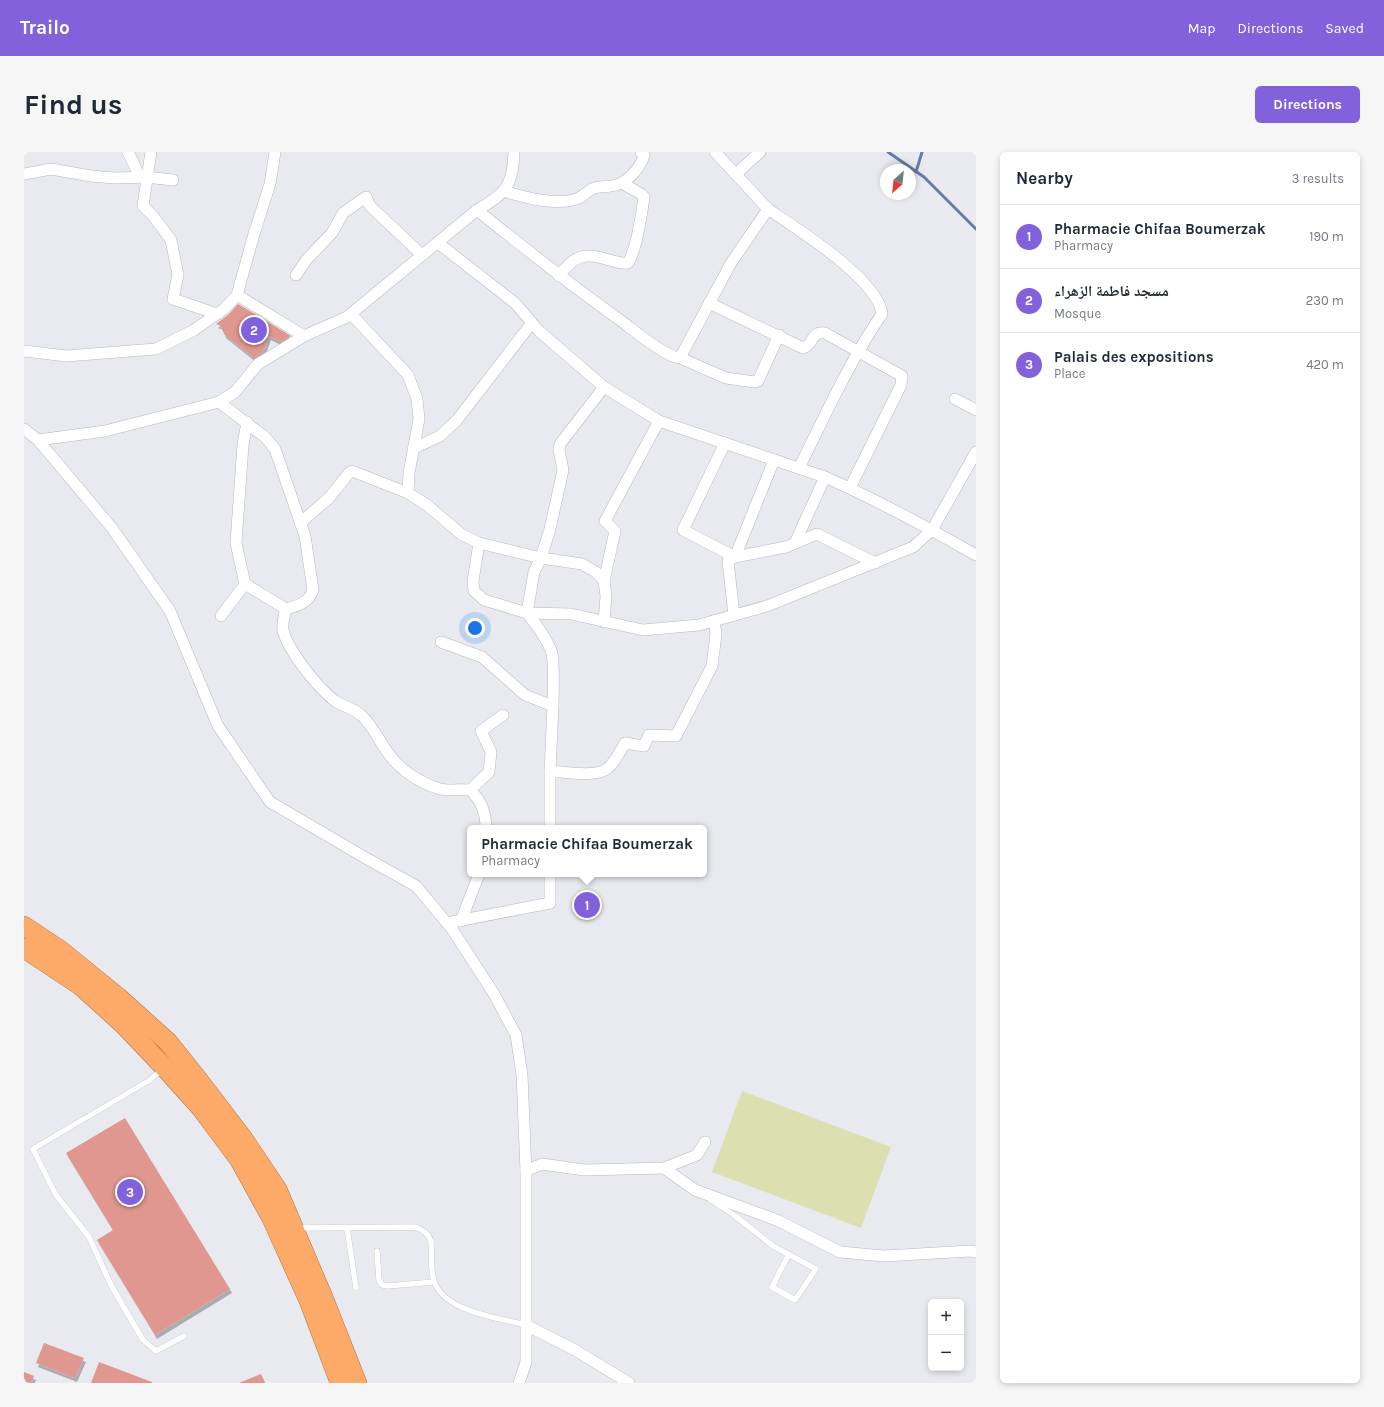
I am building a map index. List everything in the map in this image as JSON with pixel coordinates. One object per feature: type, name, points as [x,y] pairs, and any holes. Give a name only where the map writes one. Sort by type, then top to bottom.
[{"type":"highway","points":[[24,926],[60,950],[113,992],[168,1042],[242,1137],[277,1189],[357,1383]]},
{"type":"highway","points":[[24,948],[81,986],[124,1025],[201,1108],[239,1158],[278,1232],[309,1301],[340,1383]]},
{"type":"street","points":[[128,152],[143,177]]},
{"type":"street","points":[[150,152],[143,177],[143,206],[153,216],[171,240],[178,275],[173,299],[217,314]]},
{"type":"street","points":[[24,351],[66,356],[156,349],[194,330],[224,309],[237,294],[270,184],[275,152]]},
{"type":"street","points":[[38,440],[105,431],[219,402],[235,392],[258,364],[304,336],[347,317],[477,210],[496,199],[508,186],[514,168],[514,152]]},
{"type":"street","points":[[503,191],[527,198],[561,201],[578,198],[593,189],[622,183],[629,178],[642,161],[644,155],[641,152]]},
{"type":"street","points":[[715,152],[768,209],[838,257],[863,282],[881,307],[882,314],[866,336],[799,468]]},
{"type":"street","points":[[736,174],[760,152]]},
{"type":"street","points":[[24,174],[51,169],[106,177],[143,177],[173,180]]},
{"type":"street","points":[[559,276],[568,264],[577,258],[595,256],[622,264],[628,263],[634,250],[644,198],[641,194],[622,183]]},
{"type":"street","points":[[296,275],[307,259],[332,233],[343,214],[366,197],[370,206],[422,255]]},
{"type":"street","points":[[678,357],[681,356],[731,263],[768,209]]},
{"type":"street","points":[[477,210],[559,276],[653,344],[674,357],[678,357],[726,378],[755,382],[758,381],[762,374],[779,335]]},
{"type":"street","points":[[438,243],[515,304],[531,324],[604,387],[659,421],[825,477],[850,488],[932,530],[976,555]]},
{"type":"street","points":[[237,294],[304,336]]},
{"type":"street","points":[[709,303],[805,348],[816,334],[819,332],[825,333],[902,376],[903,379],[850,488]]},
{"type":"street","points":[[351,314],[408,375],[416,399],[419,418],[409,473],[408,493]]},
{"type":"street","points":[[414,448],[440,436],[457,420],[531,324]]},
{"type":"street","points":[[550,825],[550,771],[554,682],[552,651],[537,625],[527,613],[534,572],[541,558],[550,529],[563,470],[559,450],[560,444],[604,387]]},
{"type":"street","points":[[955,399],[976,410]]},
{"type":"street","points":[[219,402],[247,422],[265,437],[275,449],[305,536],[313,590],[307,600],[301,604],[286,609],[245,584],[236,543],[243,445],[247,422]]},
{"type":"street","points":[[604,622],[606,596],[604,581],[615,531],[605,521],[659,421]]},
{"type":"street","points":[[24,429],[38,440],[112,528],[170,612],[218,726],[270,802],[416,886],[447,923],[494,994],[516,1035],[522,1075],[526,1171],[526,1362],[519,1383]]},
{"type":"street","points":[[725,443],[683,530],[735,557]]},
{"type":"street","points":[[479,542],[473,581],[474,591],[484,600],[527,613],[571,614],[643,630],[699,625],[767,606],[914,547],[932,530],[976,452]]},
{"type":"street","points":[[735,557],[774,460]]},
{"type":"street","points":[[300,523],[329,498],[352,471],[408,493],[427,505],[461,534],[479,542],[541,558],[582,564],[596,572],[604,581]]},
{"type":"street","points":[[795,543],[825,477]]},
{"type":"street","points":[[734,615],[728,562],[735,557],[786,547],[817,534],[875,563]]},
{"type":"street","points":[[221,616],[245,584]]},
{"type":"street","points":[[286,609],[283,623],[284,631],[297,658],[318,685],[336,701],[361,715],[400,768],[419,780],[441,789],[470,790],[479,798],[486,820],[486,825]]},
{"type":"street","points":[[550,771],[593,773],[606,770],[625,743],[644,746],[649,735],[676,736],[712,666],[716,634],[714,621]]},
{"type":"street","points":[[441,642],[482,657],[525,695],[553,706]]},
{"type":"street","points":[[470,790],[489,772],[491,752],[481,731],[503,715]]},
{"type":"street","points":[[461,921],[478,877]]},
{"type":"street","points":[[447,923],[550,903],[550,877]]},
{"type":"street","points":[[526,1171],[542,1164],[584,1170],[664,1168],[697,1155],[705,1142]]},
{"type":"street","points":[[664,1168],[696,1190],[779,1221],[840,1252],[884,1256],[970,1251],[976,1252]]},
{"type":"street","points":[[526,1324],[575,1350],[629,1383]]},
{"type":"lane","points":[[164,1067],[150,1080],[33,1149],[56,1195],[89,1237],[112,1287],[142,1340],[156,1351],[184,1336]]},
{"type":"lane","points":[[696,1190],[734,1215],[773,1246],[789,1254],[816,1269],[796,1300],[772,1287],[789,1254]]},
{"type":"lane","points":[[294,1228],[415,1228],[426,1232],[432,1240],[432,1273],[434,1282],[441,1294],[450,1301],[462,1307],[526,1324]]},
{"type":"lane","points":[[347,1228],[356,1288]]},
{"type":"lane","points":[[377,1251],[379,1280],[382,1285],[388,1286],[434,1282]]},
{"type":"green space","points":[[742,1091],[891,1147],[861,1228],[712,1172]]},
{"type":"building","points":[[238,304],[291,336],[281,342],[269,336],[261,354],[254,358],[224,334],[221,326],[216,324],[229,314]]},
{"type":"building","points":[[125,1118],[230,1289],[155,1335],[97,1240],[113,1230],[66,1153]]},
{"type":"building","points":[[44,1343],[84,1358],[75,1378],[36,1363]]},
{"type":"building","points":[[99,1362],[152,1382],[152,1383],[91,1383]]},
{"type":"building","points":[[24,1372],[34,1376],[31,1383],[24,1383]]},
{"type":"building","points":[[261,1374],[265,1383],[239,1383]]},
{"type":"waterway","points":[[888,152],[924,177],[976,229]]},
{"type":"waterway","points":[[916,172],[922,152]]},
{"type":"place","name":"مسجد فاطمة الزهراء","points":[[254,330]]},
{"type":"place","name":"Pharmacie Chifaa Boumerzak","points":[[587,905]]},
{"type":"place","name":"Palais des expositions","points":[[130,1192]]}]
